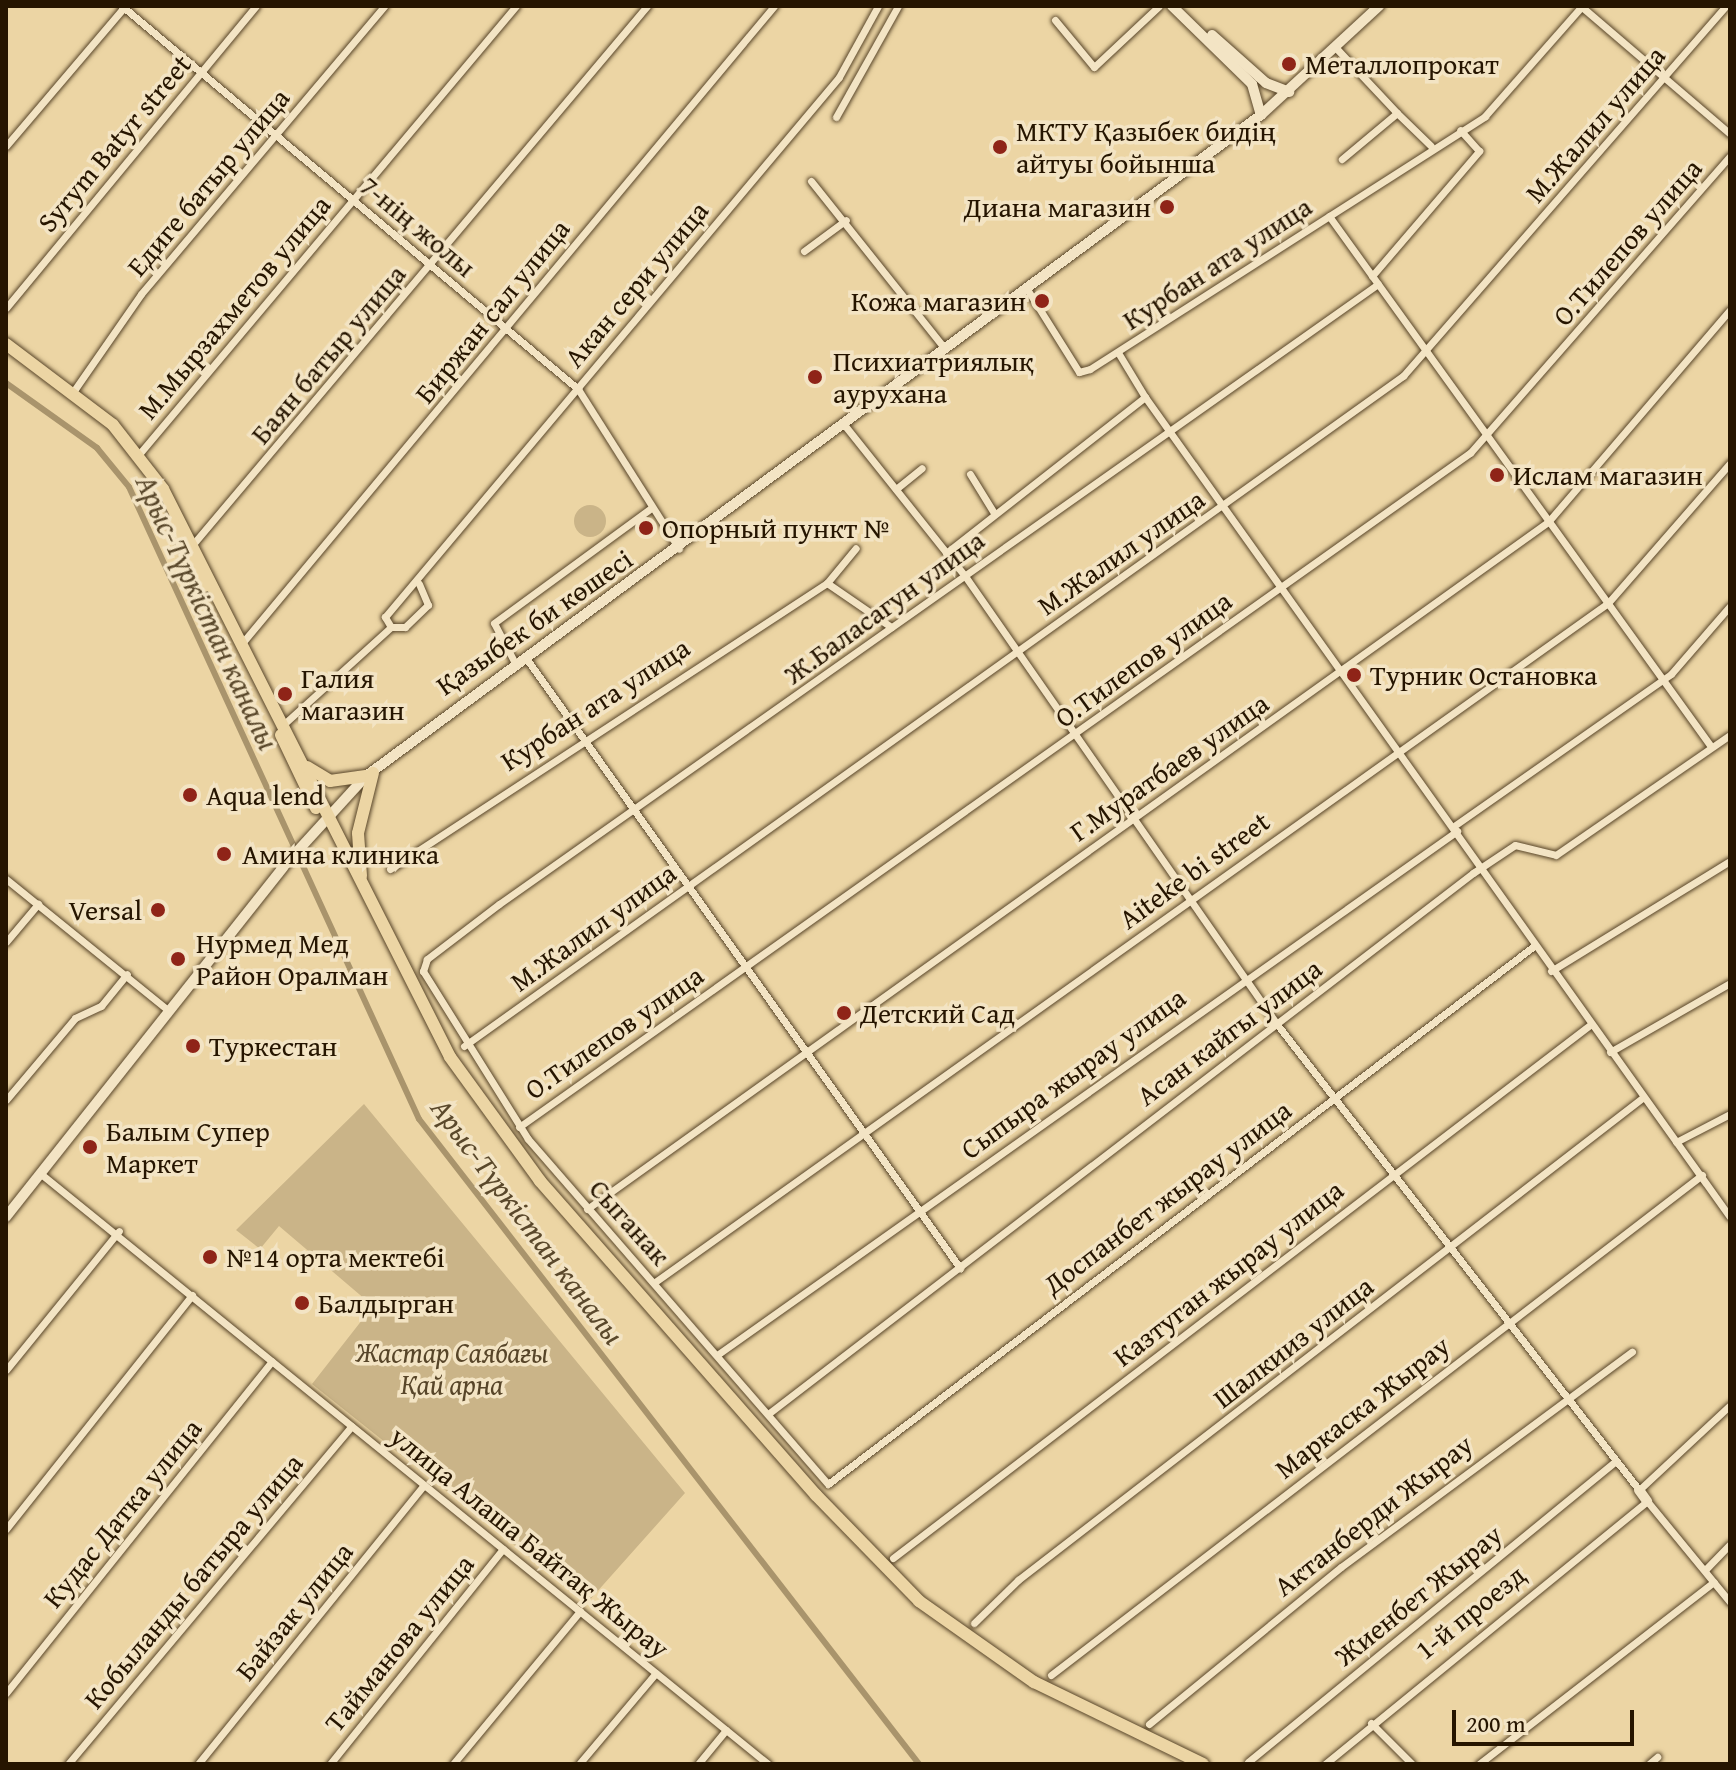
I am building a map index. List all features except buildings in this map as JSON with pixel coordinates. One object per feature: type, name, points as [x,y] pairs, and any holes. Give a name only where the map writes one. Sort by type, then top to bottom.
[{"type":"highway","points":[[6,344],[73,392],[140,453],[194,543],[307,767],[325,816],[361,880],[450,1057],[499,1131],[883,1567],[996,1658],[1203,1764]]},
{"type":"highway","points":[[6,354],[134,458],[325,816],[470,1103],[810,1501],[914,1607],[991,1665],[1185,1764]]},
{"type":"highway","points":[[307,767],[330,781],[370,774],[358,833],[361,880]]},
{"type":"main road","points":[[1172,6],[1252,84],[1261,115]]},
{"type":"main road","points":[[1180,6],[1266,83],[1289,92]]},
{"type":"main road","name":"Қазыбек би көшесі","points":[[6,1217],[283,867],[325,816],[370,774],[846,427],[945,349],[1261,115],[1379,6]]},
{"type":"main road","points":[[1639,1490],[1647,1501]]},
{"type":"street","name":"Syrym Batyr street","points":[[6,308],[256,6]]},
{"type":"street","name":"Едиге батыр улица","points":[[73,392],[141,294],[384,6]]},
{"type":"street","name":"М.Мырзахметов улица","points":[[140,453],[516,6]]},
{"type":"street","name":"Баян батыр улица","points":[[194,543],[431,266],[647,6]]},
{"type":"street","name":"Биржан сал улица","points":[[243,642],[774,6]]},
{"type":"street","name":"Акан сери улица","points":[[391,627],[385,617],[419,584],[839,77],[878,6]]},
{"type":"street","points":[[836,117],[898,6]]},
{"type":"street","points":[[1055,20],[1094,67],[1159,6]]},
{"type":"street","points":[[1372,276],[1479,151],[1460,130],[1485,116],[1582,6],[1663,80],[1730,134]]},
{"type":"street","name":"М.Жалил улица","points":[[464,1046],[1223,507],[1428,353],[1726,6]]},
{"type":"street","name":"7-нің жолы","points":[[124,7],[578,389],[679,549]]},
{"type":"street","points":[[6,146],[124,7]]},
{"type":"street","points":[[1336,48],[1431,146]]},
{"type":"street","points":[[1342,159],[1397,113]]},
{"type":"street","name":"Курбан ата улица","points":[[1460,130],[1431,146],[1119,354],[1168,433],[1338,674],[1456,828],[1641,1099],[1702,1175],[1730,1217]]},
{"type":"street","name":"О.Тилепов улица","points":[[519,1127],[1078,734],[1487,436],[1730,156]]},
{"type":"street","points":[[811,181],[846,220],[945,349]]},
{"type":"street","points":[[1329,216],[1710,745]]},
{"type":"street","points":[[804,251],[846,220]]},
{"type":"street","name":"Ж.Баласагун улица","points":[[423,971],[427,959],[461,933],[1378,284]]},
{"type":"street","points":[[1027,289],[1079,372],[1119,354]]},
{"type":"street","name":"Г.Муратбаев улица","points":[[587,1209],[1548,522],[1730,310]]},
{"type":"street","points":[[946,553],[1145,397]]},
{"type":"street","points":[[846,427],[965,576],[1136,817],[1276,1023],[1452,1247],[1565,1399],[1639,1490],[1730,1405]]},
{"type":"street","name":"Aiteke bi street","points":[[655,1282],[1608,603],[1730,463]]},
{"type":"street","points":[[896,489],[922,468]]},
{"type":"street","points":[[970,474],[994,513]]},
{"type":"street","points":[[651,508],[494,623],[583,742],[802,1054],[960,1268]]},
{"type":"street","name":"Курбан ата улица","points":[[390,869],[827,583],[856,548]]},
{"type":"street","points":[[827,583],[891,627]]},
{"type":"street","name":"Акан сери улица","points":[[284,724],[391,627],[405,627],[428,605],[419,584]]},
{"type":"street","name":"Сыпыра жырау улица","points":[[717,1355],[1456,828],[1659,678],[1730,606]]},
{"type":"street","name":"Асан кайгы улица","points":[[768,1414],[1482,867],[1515,845],[1556,855],[1710,745],[1730,735]]},
{"type":"street","points":[[1551,971],[1730,861]]},
{"type":"street","points":[[6,879],[168,1010]]},
{"type":"street","points":[[6,942],[38,904]]},
{"type":"street","name":"Доспанбет жырау улица","points":[[828,1484],[1534,946]]},
{"type":"street","name":"Сыганак","points":[[423,971],[464,1046],[519,1127],[828,1484]]},
{"type":"street","points":[[6,1100],[75,1018],[101,1006],[127,974]]},
{"type":"street","points":[[1610,1052],[1730,983]]},
{"type":"street","name":"Казтуган жырау улица","points":[[893,1558],[1590,1025]]},
{"type":"street","name":"Шалкииз улица","points":[[974,1623],[1018,1580],[1641,1099]]},
{"type":"street","points":[[1676,1142],[1730,1114]]},
{"type":"street","name":"улица Алаша Байтақ Жырау","points":[[41,1174],[119,1231],[272,1361],[768,1764]]},
{"type":"street","name":"Маркаска Жырау","points":[[1051,1675],[1702,1175]]},
{"type":"street","points":[[6,1370],[119,1231]]},
{"type":"street","points":[[6,1529],[192,1295]]},
{"type":"street","name":"Актанберди Жырау","points":[[1149,1724],[1341,1567],[1632,1352]]},
{"type":"street","name":"Кудас Датка улица","points":[[6,1693],[272,1361]]},
{"type":"street","name":"Кобыланды батыра улица","points":[[68,1764],[352,1426]]},
{"type":"street","name":"Жиенбет Жырау","points":[[1248,1762],[1615,1462]]},
{"type":"street","name":"Байзак улица","points":[[198,1764],[424,1485]]},
{"type":"street","points":[[1647,1501],[1730,1602]]},
{"type":"street","name":"1-й проезд","points":[[1325,1764],[1371,1723],[1647,1501]]},
{"type":"street","points":[[1705,1570],[1730,1544]]},
{"type":"street","name":"Тайманова улица","points":[[330,1764],[503,1549]]},
{"type":"street","points":[[1479,1764],[1714,1582]]},
{"type":"street","points":[[453,1764],[580,1611]]},
{"type":"street","points":[[579,1764],[656,1673]]},
{"type":"street","points":[[1371,1723],[1412,1764]]},
{"type":"street","points":[[698,1764],[726,1730]]},
{"type":"street","points":[[1649,1764],[1657,1757]]},
{"type":"green space","points":[[590,505],[601,510],[606,521],[601,532],[590,537],[579,532],[574,521],[579,510]]},
{"type":"green space","name":"Жастар Саябағы Қай арна","points":[[364,1104],[685,1493],[587,1603],[312,1384],[373,1306],[279,1226],[260,1249],[236,1230]]},
{"type":"waterway","name":"Арыс-Түркістан каналы","points":[[6,383],[97,448],[129,487],[419,1119],[919,1764]]},
{"type":"place","name":"Металлопрокат","points":[[1289,64]]},
{"type":"place","name":"МКТУ Қазыбек бидің айтуы бойынша","points":[[1000,147]]},
{"type":"place","name":"Диана магазин","points":[[1167,207]]},
{"type":"place","name":"Кожа магазин","points":[[1042,301]]},
{"type":"place","name":"Психиатриялық аурухана","points":[[815,377]]},
{"type":"place","name":"Ислам магазин","points":[[1497,475]]},
{"type":"place","name":"Опорный пункт №","points":[[646,528]]},
{"type":"place","name":"Турник Остановка","points":[[1354,675]]},
{"type":"place","name":"Галия магазин","points":[[285,694]]},
{"type":"place","name":"Aqua lend","points":[[190,795]]},
{"type":"place","name":"Амина клиника","points":[[224,854]]},
{"type":"place","name":"Versal","points":[[158,910]]},
{"type":"place","name":"Нурмед Мед Район Оралман","points":[[178,959]]},
{"type":"place","name":"Детский Сад","points":[[844,1013]]},
{"type":"place","name":"Туркестан","points":[[193,1046]]},
{"type":"place","name":"Балым Супер Маркет","points":[[90,1147]]},
{"type":"place","name":"№14 орта мектебі","points":[[210,1257]]},
{"type":"place","name":"Балдырган","points":[[302,1303]]}]
